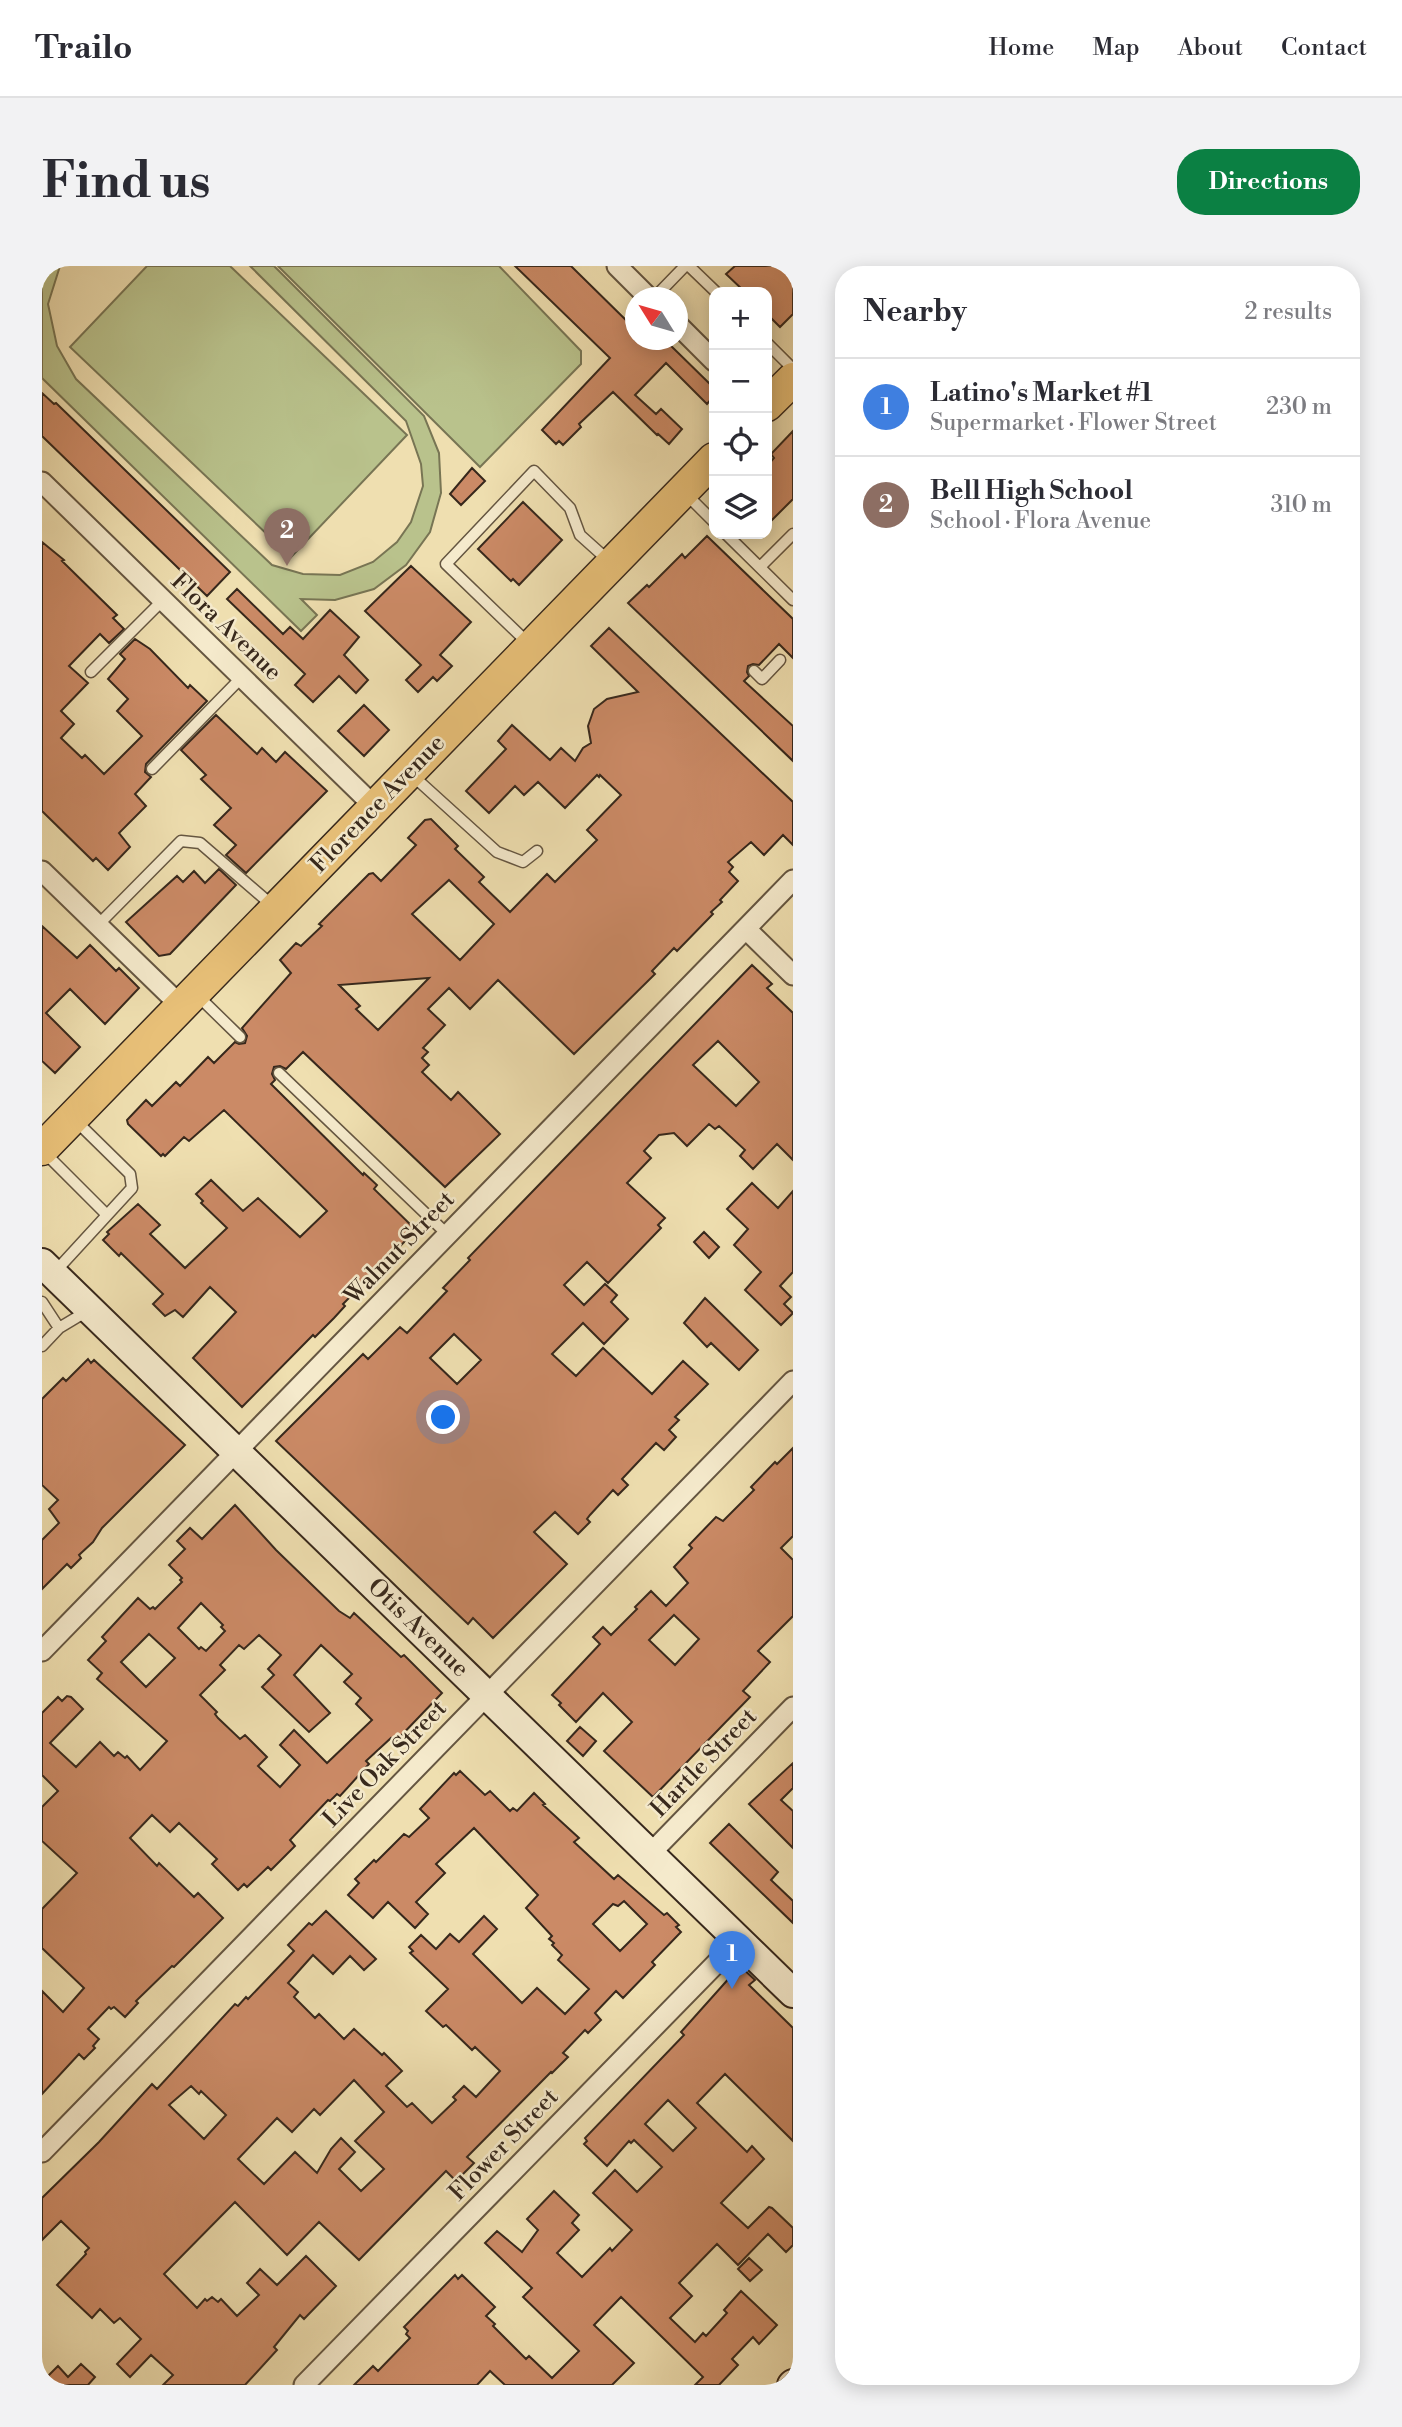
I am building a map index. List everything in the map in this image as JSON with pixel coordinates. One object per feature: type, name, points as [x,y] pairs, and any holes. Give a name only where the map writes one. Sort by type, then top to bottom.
[{"type":"main road","name":"Florence Avenue","points":[[42,1150],[709,464]]},
{"type":"street","points":[[617,266],[638,287]]},
{"type":"street","points":[[688,336],[709,356]]},
{"type":"street","name":"Flora Avenue","points":[[42,482],[375,807]]},
{"type":"street","points":[[42,871],[98,925],[188,999]]},
{"type":"street","name":"Walnut Street","points":[[42,1651],[793,880]]},
{"type":"street","points":[[746,929],[793,975]]},
{"type":"street","name":"Otis Avenue","points":[[48,1268],[793,1993]]},
{"type":"street","name":"Live Oak Street","points":[[42,2151],[793,1381]]},
{"type":"street","name":"Hartle Street","points":[[650,1854],[793,1707]]},
{"type":"street","name":"Flower Street","points":[[304,2385],[739,1940]]},
{"type":"lane","points":[[665,287],[687,266],[710,287]]},
{"type":"lane","points":[[770,350],[786,388]]},
{"type":"lane","points":[[532,646],[446,564],[534,471],[570,508],[580,535],[612,564]]},
{"type":"lane","points":[[683,491],[709,517]]},
{"type":"lane","points":[[731,539],[793,600]]},
{"type":"lane","points":[[760,567],[791,539]]},
{"type":"lane","points":[[91,672],[163,600]]},
{"type":"lane","points":[[754,671],[762,679],[780,660]]},
{"type":"lane","points":[[152,769],[242,677]]},
{"type":"lane","points":[[409,773],[498,852],[523,862],[537,850]]},
{"type":"lane","points":[[98,925],[181,841],[200,843],[276,909]]},
{"type":"lane","points":[[188,999],[240,1037]]},
{"type":"lane","points":[[279,1073],[448,1235]]},
{"type":"lane","points":[[48,1268],[107,1215],[132,1188],[130,1174],[73,1118]]},
{"type":"lane","points":[[42,1150],[107,1215]]},
{"type":"lane","points":[[42,1302],[59,1328]]},
{"type":"lane","points":[[42,1346],[59,1328],[90,1310]]},
{"type":"green space","points":[[42,266],[60,266],[48,304],[57,346],[76,379],[272,565],[303,574],[340,575],[373,562],[397,542],[411,522],[423,486],[421,464],[406,421],[250,266],[274,266],[424,416],[439,453],[441,493],[430,532],[406,565],[374,589],[335,600],[301,599],[317,615],[301,631],[42,378]]},
{"type":"green space","points":[[147,266],[230,266],[407,435],[291,557],[70,347]]},
{"type":"green space","points":[[278,266],[499,266],[581,351],[581,364],[480,467]]},
{"type":"building","points":[[515,266],[571,266],[625,319],[625,350],[675,350],[709,383],[709,402],[707,404],[666,363],[635,395],[656,414],[661,409],[682,429],[669,444],[613,392],[579,424],[581,427],[563,445],[559,441],[556,444],[542,430],[610,358]]},
{"type":"building","points":[[735,266],[793,266],[793,314],[780,327],[772,319],[772,287],[740,287],[726,274]]},
{"type":"building","points":[[42,393],[56,403],[230,572],[207,596],[42,436]]},
{"type":"building","points":[[793,431],[793,499],[772,520],[774,458],[772,453]]},
{"type":"building","points":[[472,468],[485,481],[461,505],[450,494]]},
{"type":"building","points":[[523,502],[562,540],[519,585],[513,579],[511,581],[478,549]]},
{"type":"building","points":[[707,536],[793,619],[793,658],[779,644],[759,665],[748,666],[749,676],[744,681],[793,726],[793,761],[628,603],[647,585],[649,587],[682,554],[685,558]]},
{"type":"building","points":[[42,542],[64,560],[62,561],[117,615],[113,618],[124,629],[109,643],[100,634],[69,666],[88,683],[61,711],[74,724],[61,738],[82,758],[85,755],[104,774],[142,736],[117,711],[128,699],[108,679],[125,659],[120,654],[135,639],[150,649],[188,688],[190,685],[207,701],[146,764],[145,772],[151,777],[135,794],[146,806],[119,833],[130,847],[108,870],[96,858],[93,861],[42,811]]},
{"type":"building","points":[[411,566],[471,622],[440,655],[452,666],[437,681],[433,677],[418,692],[406,680],[421,665],[365,611]]},
{"type":"building","points":[[237,589],[283,634],[290,627],[303,639],[330,610],[359,637],[344,655],[368,680],[356,693],[339,676],[313,702],[295,685],[305,674],[227,599]]},
{"type":"building","points":[[609,628],[793,802],[793,845],[783,835],[764,855],[751,842],[728,862],[733,867],[729,872],[738,881],[720,900],[722,902],[711,912],[713,914],[677,951],[674,948],[652,971],[655,974],[574,1054],[498,980],[470,1009],[449,988],[428,1009],[445,1025],[423,1048],[428,1052],[422,1058],[429,1065],[422,1072],[451,1100],[458,1092],[500,1134],[445,1187],[303,1052],[286,1069],[274,1067],[272,1074],[275,1080],[271,1084],[363,1175],[364,1173],[377,1185],[374,1189],[416,1230],[343,1304],[345,1306],[334,1318],[315,1337],[313,1335],[242,1407],[193,1358],[236,1312],[210,1287],[183,1317],[175,1310],[165,1316],[153,1304],[163,1294],[121,1253],[119,1256],[103,1240],[109,1234],[107,1232],[138,1204],[160,1225],[150,1234],[185,1268],[227,1228],[201,1203],[203,1201],[196,1194],[211,1180],[243,1211],[258,1198],[300,1237],[327,1211],[224,1110],[189,1141],[184,1137],[165,1156],[161,1156],[127,1120],[146,1100],[152,1106],[176,1082],[180,1086],[208,1057],[214,1063],[235,1042],[245,1043],[247,1036],[242,1028],[291,973],[280,960],[296,943],[301,946],[322,926],[319,924],[369,874],[373,873],[381,881],[416,845],[408,838],[425,820],[431,819],[458,846],[455,849],[484,877],[479,882],[510,912],[547,874],[555,882],[597,840],[587,830],[621,795],[600,775],[565,808],[538,782],[524,795],[515,786],[489,813],[466,791],[506,749],[498,741],[512,725],[550,760],[561,748],[575,761],[583,748],[591,743],[588,726],[594,709],[607,699],[638,692],[591,646]],"holes":[[[449,880],[494,924],[460,960],[412,914]],[[429,978],[378,1030],[356,1009],[360,1006],[339,985]]]},
{"type":"building","points":[[364,705],[389,730],[364,756],[338,731]]},
{"type":"building","points":[[216,715],[257,754],[262,748],[276,762],[285,752],[327,791],[246,873],[226,855],[236,845],[214,825],[231,808],[201,779],[206,775],[181,750]]},
{"type":"building","points":[[219,869],[236,885],[170,954],[159,956],[126,922],[177,876],[183,882],[194,871],[205,883]]},
{"type":"building","points":[[42,926],[77,958],[90,945],[116,971],[119,968],[139,988],[105,1024],[70,989],[46,1013],[80,1047],[55,1073],[42,1061]]},
{"type":"building","points":[[752,965],[772,984],[767,988],[793,1013],[793,1160],[777,1144],[753,1169],[740,1156],[745,1150],[719,1126],[715,1129],[709,1124],[687,1146],[674,1133],[659,1135],[644,1151],[651,1158],[627,1183],[665,1218],[658,1225],[661,1228],[608,1283],[587,1262],[564,1285],[584,1305],[605,1284],[617,1295],[611,1302],[628,1319],[604,1344],[583,1323],[552,1354],[576,1376],[603,1348],[652,1394],[683,1361],[708,1384],[675,1417],[679,1420],[669,1430],[676,1437],[664,1450],[656,1443],[622,1479],[628,1485],[618,1495],[613,1490],[590,1515],[587,1519],[590,1522],[578,1534],[555,1512],[534,1532],[567,1564],[493,1638],[473,1618],[468,1624],[276,1441],[363,1354],[368,1359],[400,1327],[407,1333],[447,1291],[443,1288],[470,1260],[468,1258]],"holes":[[[718,1041],[759,1082],[736,1106],[693,1065]],[[454,1334],[481,1360],[457,1384],[430,1358]]]},
{"type":"building","points":[[752,1183],[778,1208],[793,1191],[793,1272],[780,1286],[791,1297],[784,1304],[793,1313],[781,1325],[745,1290],[761,1272],[734,1245],[748,1229],[727,1209]]},
{"type":"building","points":[[704,1232],[719,1247],[709,1258],[694,1242]]},
{"type":"building","points":[[705,1298],[758,1350],[739,1370],[711,1343],[707,1347],[684,1323]]},
{"type":"building","points":[[88,1359],[91,1363],[94,1360],[185,1445],[102,1528],[93,1542],[79,1555],[81,1558],[71,1568],[67,1564],[42,1589],[42,1540],[59,1523],[49,1509],[58,1500],[42,1485],[42,1399],[63,1378],[66,1381]]},
{"type":"building","points":[[793,1448],[793,1536],[781,1548],[793,1560],[793,1616],[758,1651],[770,1662],[743,1691],[750,1697],[653,1797],[604,1751],[632,1722],[603,1693],[576,1722],[552,1695],[600,1644],[593,1637],[603,1627],[611,1635],[651,1591],[666,1606],[688,1583],[674,1567],[692,1548],[689,1545],[716,1517],[723,1521],[754,1490],[751,1487],[775,1462],[777,1464]],"holes":[[[674,1615],[699,1639],[675,1665],[649,1640]]]},
{"type":"building","points":[[235,1505],[276,1550],[339,1611],[350,1618],[354,1613],[401,1657],[404,1655],[442,1693],[395,1742],[391,1738],[366,1761],[369,1764],[340,1796],[337,1794],[328,1800],[290,1840],[295,1846],[271,1870],[268,1867],[247,1887],[244,1884],[238,1890],[212,1864],[217,1859],[179,1823],[170,1832],[152,1815],[130,1838],[157,1866],[159,1863],[194,1897],[198,1893],[223,1918],[136,2001],[138,2003],[125,2017],[114,2007],[109,2007],[88,2029],[99,2039],[93,2046],[95,2048],[84,2059],[79,2054],[42,2094],[42,1991],[63,2012],[84,1988],[42,1948],[42,1909],[77,1873],[42,1841],[42,1807],[58,1791],[42,1775],[42,1713],[58,1697],[62,1701],[67,1696],[83,1709],[50,1743],[76,1767],[100,1742],[114,1756],[118,1752],[125,1758],[127,1756],[140,1770],[167,1741],[97,1679],[102,1673],[88,1660],[106,1641],[102,1637],[138,1598],[150,1609],[155,1609],[182,1582],[182,1578],[169,1565],[185,1549],[177,1541],[190,1528],[202,1539]],"holes":[[[201,1603],[223,1625],[221,1627],[225,1631],[206,1651],[201,1647],[199,1649],[178,1628]],[[149,1634],[175,1658],[146,1687],[121,1662]],[[259,1635],[281,1655],[268,1669],[274,1675],[262,1687],[309,1732],[330,1713],[294,1675],[321,1645],[352,1674],[344,1682],[361,1698],[356,1704],[372,1720],[327,1763],[294,1730],[280,1745],[300,1765],[280,1787],[258,1766],[267,1757],[245,1735],[240,1739],[218,1718],[215,1714],[217,1712],[200,1695],[225,1670],[220,1665],[239,1645],[244,1649]]]},
{"type":"building","points":[[580,1727],[596,1741],[583,1756],[567,1741]]},
{"type":"building","points":[[793,1763],[793,1788],[781,1800],[793,1811],[793,1848],[749,1804]]},
{"type":"building","points":[[460,1771],[485,1795],[490,1791],[510,1811],[513,1808],[517,1811],[534,1793],[545,1804],[543,1805],[579,1838],[574,1842],[614,1879],[618,1875],[664,1915],[667,1913],[679,1925],[676,1927],[681,1932],[652,1962],[655,1965],[623,1998],[616,1991],[595,2013],[601,2020],[588,2033],[585,2030],[563,2053],[568,2057],[467,2157],[474,2163],[456,2181],[446,2171],[359,2260],[319,2222],[287,2255],[235,2202],[164,2274],[197,2308],[205,2299],[207,2301],[212,2297],[218,2302],[221,2299],[237,2316],[259,2295],[247,2283],[260,2269],[277,2285],[306,2256],[336,2286],[304,2319],[300,2315],[274,2347],[277,2350],[245,2385],[163,2385],[173,2375],[151,2355],[130,2377],[117,2364],[141,2339],[120,2318],[114,2323],[100,2309],[92,2318],[57,2285],[89,2248],[61,2221],[42,2240],[42,2198],[99,2142],[152,2084],[157,2089],[235,2004],[238,2006],[246,1997],[248,1999],[294,1951],[288,1945],[309,1923],[312,1925],[326,1911],[376,1959],[364,1970],[350,1956],[333,1974],[313,1955],[288,1983],[298,1992],[294,1997],[315,2018],[319,2014],[344,2039],[354,2029],[382,2055],[384,2053],[402,2071],[386,2086],[407,2107],[412,2103],[432,2123],[456,2100],[453,2097],[464,2086],[476,2097],[500,2071],[475,2047],[472,2050],[446,2025],[443,2027],[426,2011],[448,1989],[410,1953],[413,1951],[409,1947],[421,1935],[436,1949],[450,1934],[459,1942],[484,1916],[497,1929],[473,1954],[522,2003],[537,1988],[565,2014],[589,1989],[558,1960],[562,1955],[552,1945],[554,1943],[549,1939],[552,1936],[526,1908],[538,1895],[474,1828],[436,1864],[445,1873],[416,1902],[428,1914],[415,1928],[388,1902],[373,1918],[348,1895],[359,1883],[355,1879],[374,1860],[376,1862],[404,1834],[409,1837],[429,1818],[420,1809],[454,1773],[456,1775]],"holes":[[[624,1901],[647,1924],[620,1951],[593,1924],[613,1904],[618,1906]],[[354,2080],[384,2112],[355,2141],[384,2169],[361,2191],[339,2169],[355,2152],[341,2138],[317,2173],[295,2152],[264,2184],[238,2159],[277,2118],[292,2132],[314,2109],[320,2115]],[[191,2086],[199,2094],[201,2091],[226,2115],[204,2139],[169,2105]]]},
{"type":"building","points":[[729,1824],[778,1872],[771,1880],[793,1901],[793,1923],[710,1843]]},
{"type":"building","points":[[740,1966],[755,1980],[749,1985],[793,2028],[793,2141],[725,2074],[697,2103],[747,2152],[752,2146],[764,2159],[721,2203],[748,2228],[769,2207],[772,2208],[793,2228],[793,2245],[786,2252],[768,2234],[738,2265],[717,2244],[679,2283],[692,2296],[670,2318],[695,2342],[703,2333],[706,2336],[727,2313],[724,2310],[741,2291],[777,2325],[759,2344],[753,2337],[732,2359],[738,2365],[719,2385],[695,2385],[703,2377],[621,2297],[594,2325],[634,2363],[612,2385],[505,2385],[490,2371],[477,2385],[354,2385],[373,2366],[378,2371],[410,2338],[404,2327],[455,2275],[458,2279],[462,2275],[495,2307],[486,2316],[495,2324],[493,2326],[526,2359],[529,2356],[552,2378],[579,2351],[523,2297],[532,2288],[485,2243],[497,2231],[522,2252],[538,2230],[527,2219],[554,2191],[579,2215],[572,2223],[579,2230],[557,2253],[582,2277],[632,2230],[593,2193],[615,2170],[637,2192],[662,2167],[634,2140],[631,2143],[629,2141],[607,2166],[584,2144],[587,2141],[585,2138],[684,2035],[681,2032]],"holes":[[[668,2100],[696,2128],[673,2151],[645,2124]]]},
{"type":"building","points":[[749,2258],[762,2270],[750,2281],[738,2269]]},
{"type":"building","points":[[81,2364],[95,2377],[88,2385],[42,2385],[58,2366],[68,2377]]},
{"type":"place","name":"Bell High School","points":[[287,566]]},
{"type":"place","name":"Latino's Market #1","points":[[732,1989]]}]
